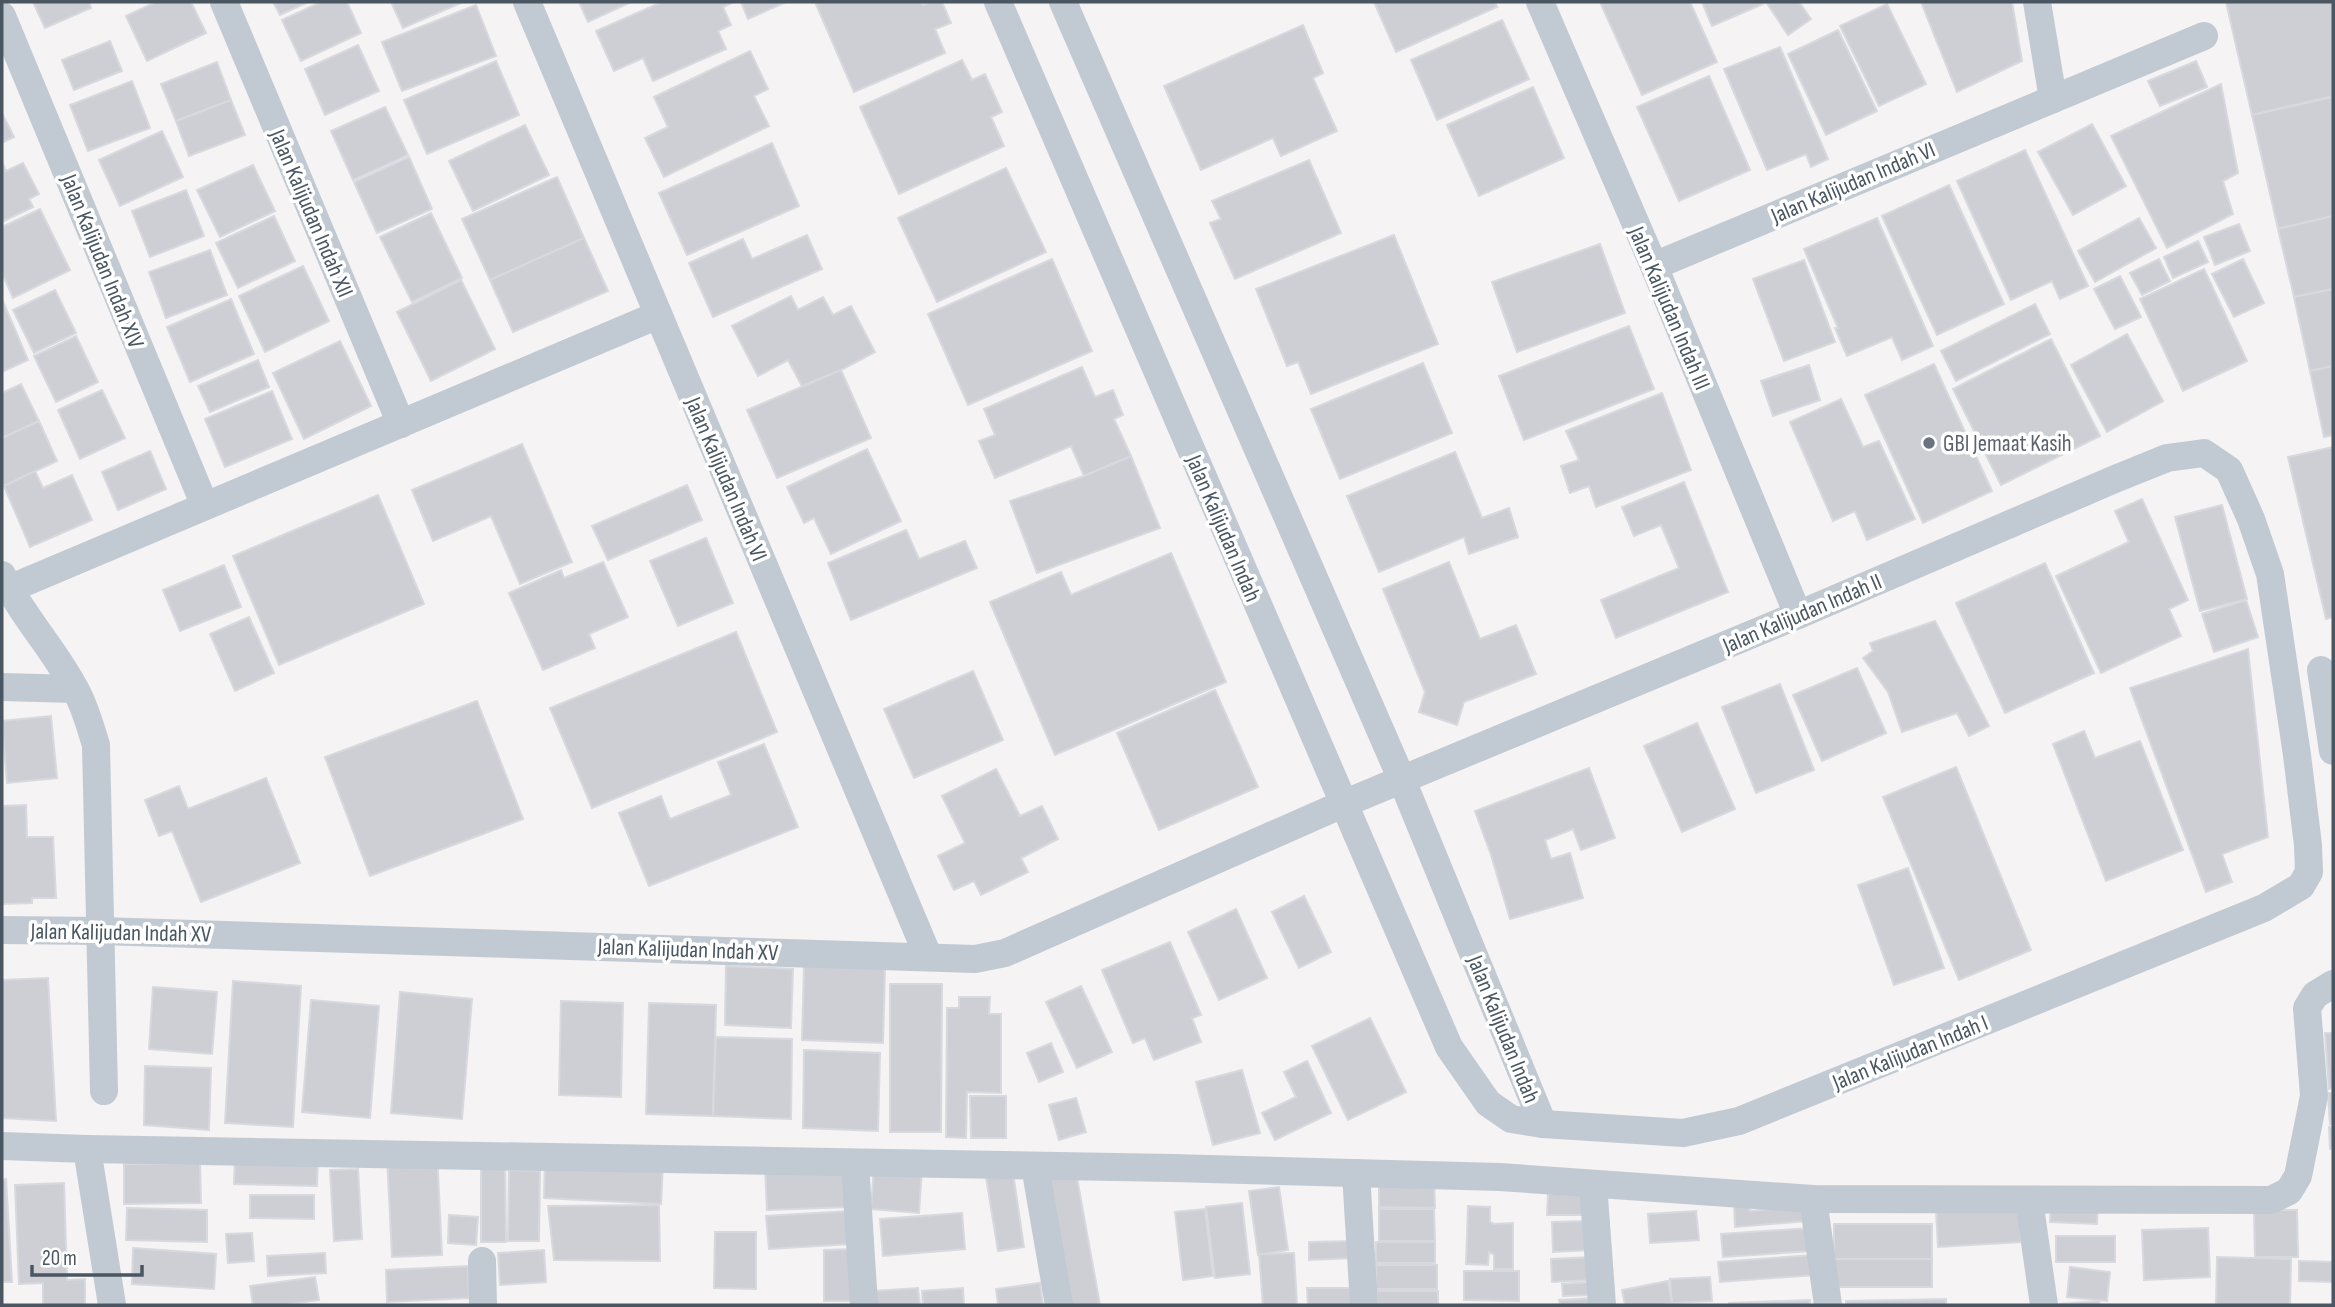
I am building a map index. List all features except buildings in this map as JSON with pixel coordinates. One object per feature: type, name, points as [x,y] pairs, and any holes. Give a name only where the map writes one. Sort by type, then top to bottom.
[{"type":"street","name":"Jalan Kalijudan Indah XII","points":[[224,2],[401,424]]},
{"type":"street","name":"Jalan Kalijudan Indah VI","points":[[527,2],[928,956]]},
{"type":"street","name":"Jalan Kalijudan Indah","points":[[998,2],[1449,1047],[1488,1103],[1511,1119],[1544,1124]]},
{"type":"street","name":"Jalan Kalijudan Indah","points":[[1063,2],[1402,780],[1544,1124]]},
{"type":"street","name":"Jalan Kalijudan Indah III","points":[[1540,2],[1654,266],[1798,615]]},
{"type":"street","points":[[2037,2],[2053,99]]},
{"type":"street","name":"Jalan Kalijudan Indah XIV","points":[[2,16],[205,506]]},
{"type":"street","name":"Jalan Kalijudan Indah VI","points":[[1654,266],[2204,36]]},
{"type":"street","points":[[104,1091],[96,745],[75,689],[5,582],[205,506],[659,315]]},
{"type":"street","name":"Jalan Kalijudan Indah II","points":[[1343,804],[2167,458],[2204,453],[2229,470],[2251,519],[2270,574],[2284,673]]},
{"type":"street","points":[[2284,673],[2307,656],[2327,667],[2333,751]]},
{"type":"street","name":"Jalan Kalijudan Indah I","points":[[1544,1124],[1683,1133],[1739,1121],[2264,908],[2301,886],[2309,872],[2308,845],[2284,673]]},
{"type":"street","points":[[2,687],[75,689]]},
{"type":"street","name":"Jalan Kalijudan Indah XV","points":[[2,930],[102,930],[975,959],[1005,953],[1343,804]]},
{"type":"street","points":[[2,1146],[1500,1177],[1813,1199],[2271,1199],[2289,1191],[2298,1176],[2314,1096],[2307,1008],[2315,995],[2333,984]]},
{"type":"street","points":[[87,1149],[113,1305]]},
{"type":"street","points":[[855,1163],[864,1305]]},
{"type":"street","points":[[1035,1166],[1059,1305]]},
{"type":"street","points":[[1356,1173],[1364,1305]]},
{"type":"street","points":[[1593,1184],[1602,1302]]},
{"type":"street","points":[[1813,1199],[1828,1305]]},
{"type":"street","points":[[2029,1199],[2044,1305]]},
{"type":"street","points":[[482,1261],[483,1305]]},
{"type":"place","name":"GBI Jemaat Kasih","points":[[1929,443]]}]
